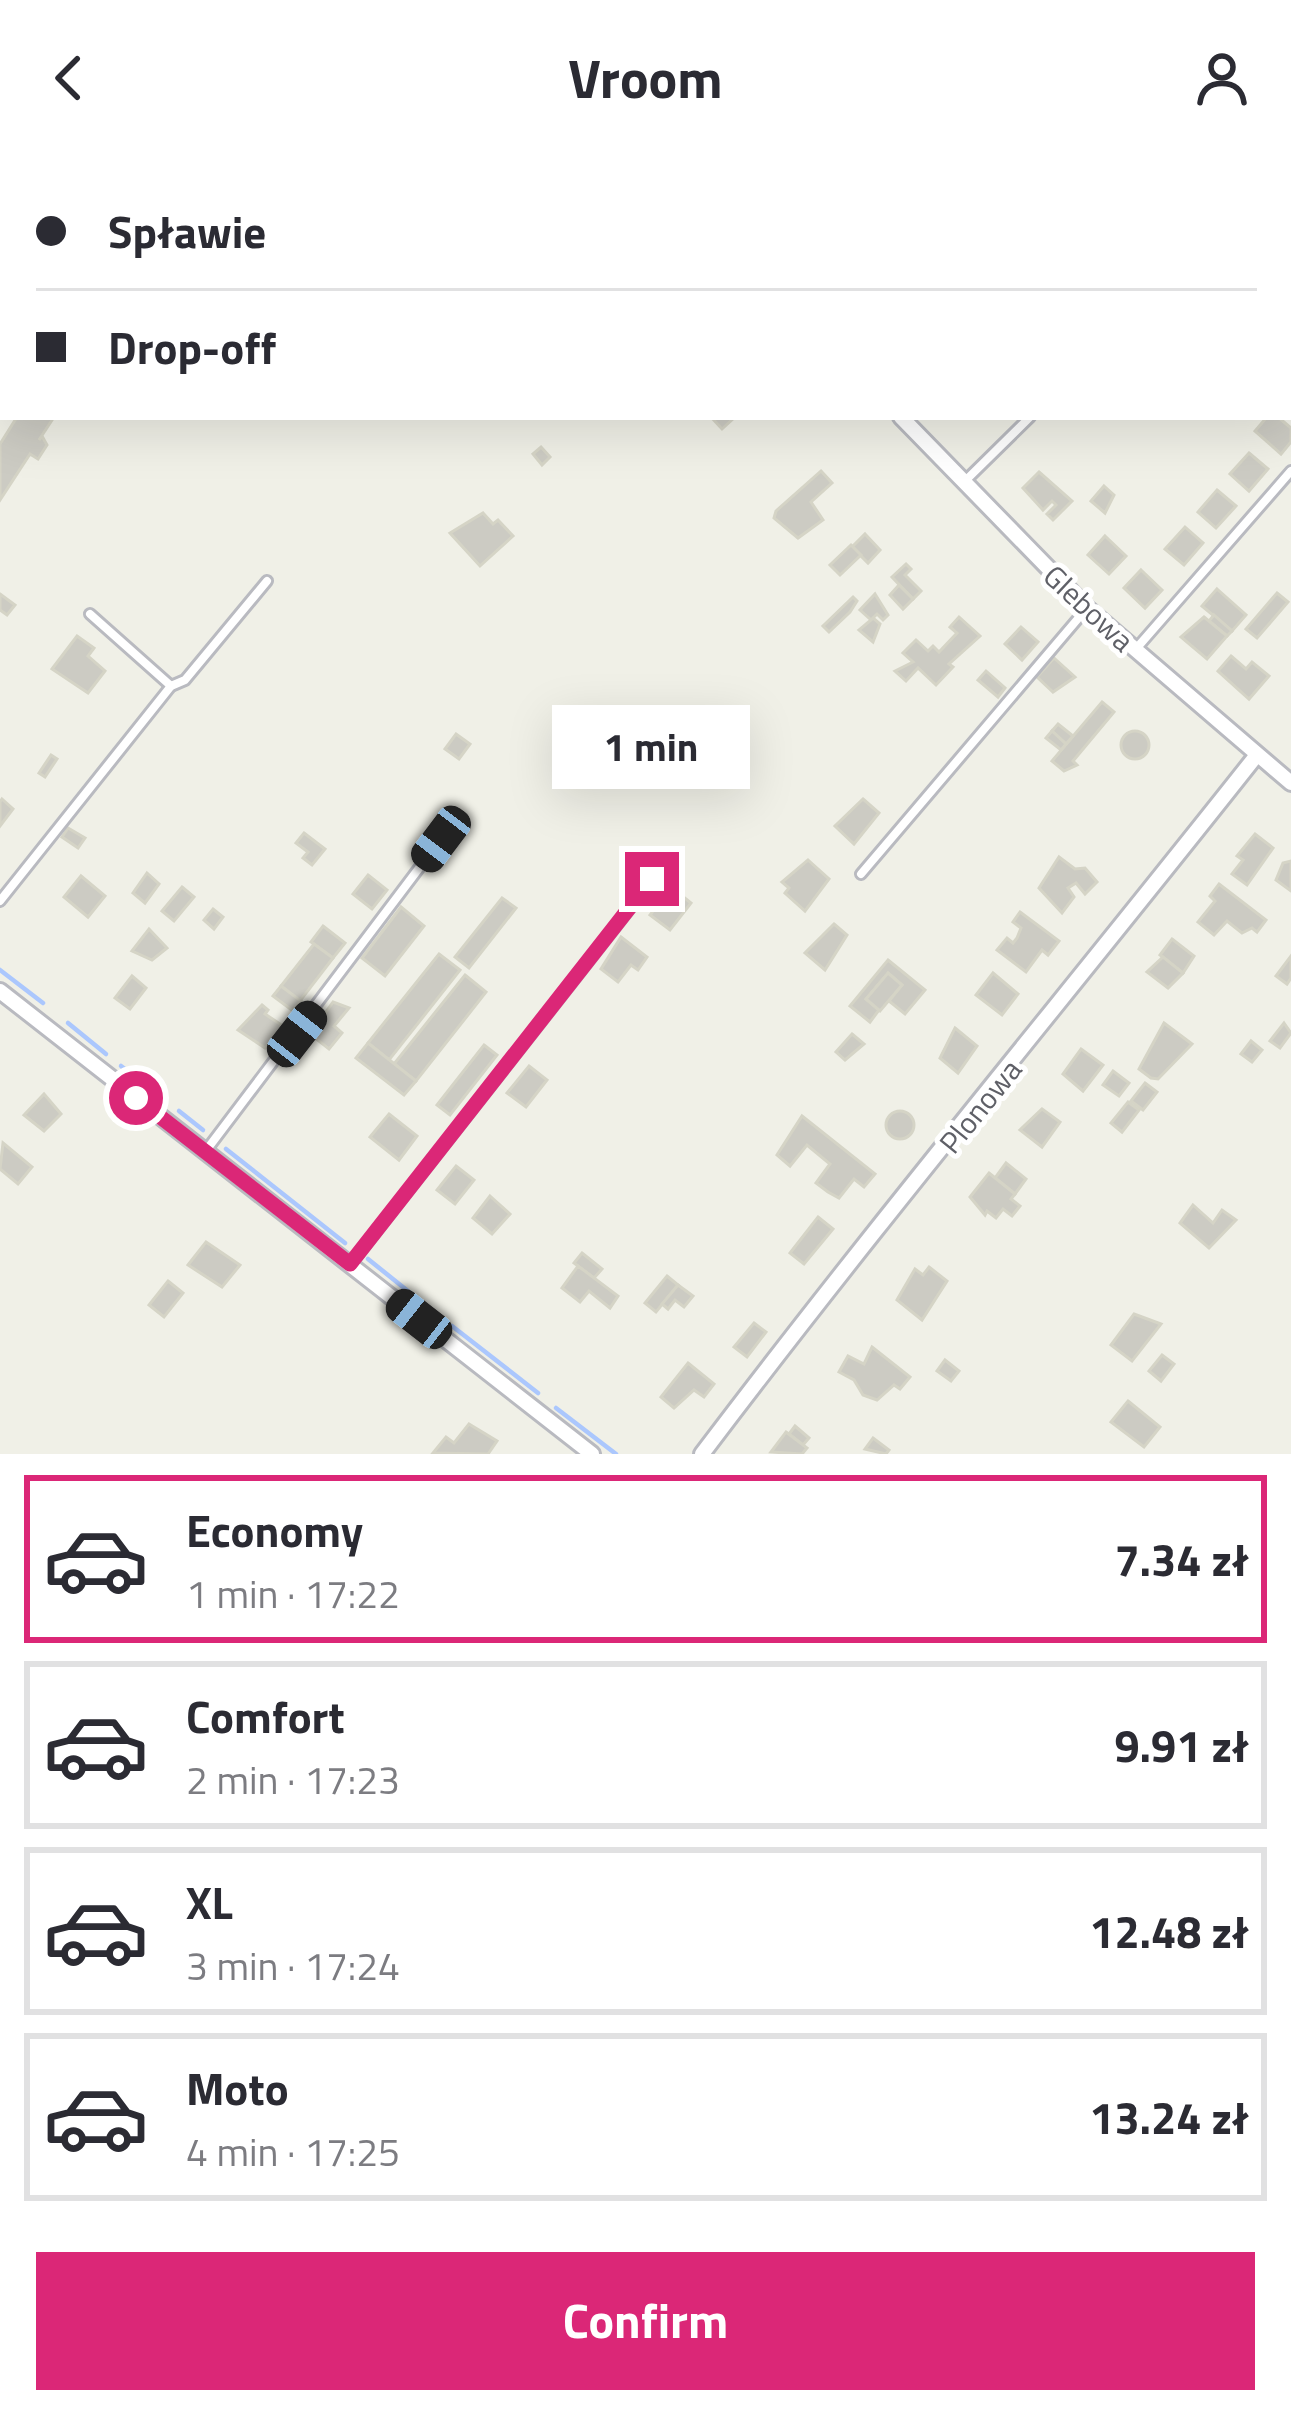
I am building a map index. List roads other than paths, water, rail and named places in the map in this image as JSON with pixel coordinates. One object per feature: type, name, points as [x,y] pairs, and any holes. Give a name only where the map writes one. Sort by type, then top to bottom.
[{"type":"street","name":"Glebowa","points":[[904,420],[1087,608],[1291,783]]},
{"type":"street","name":"Plonowa","points":[[701,1454],[823,1294],[970,1119],[1256,756]]},
{"type":"street","points":[[0,991],[592,1454]]},
{"type":"lane","points":[[963,483],[1027,420]]},
{"type":"lane","points":[[1134,651],[1291,470]]},
{"type":"lane","points":[[0,901],[171,686],[185,680],[267,581]]},
{"type":"lane","points":[[861,874],[1087,608]]},
{"type":"lane","points":[[90,614],[171,686]]},
{"type":"lane","points":[[205,1152],[441,839]]},
{"type":"lane","points":[[350,1264],[652,879]]},
{"type":"waterway","points":[[0,970],[43,1003]]},
{"type":"waterway","points":[[68,1023],[106,1054]]},
{"type":"waterway","points":[[121,1066],[164,1100]]},
{"type":"waterway","points":[[179,1111],[203,1130]]},
{"type":"waterway","points":[[226,1149],[345,1243]]},
{"type":"waterway","points":[[368,1259],[439,1316]]},
{"type":"waterway","points":[[452,1326],[538,1393]]},
{"type":"waterway","points":[[556,1408],[616,1454]]}]
